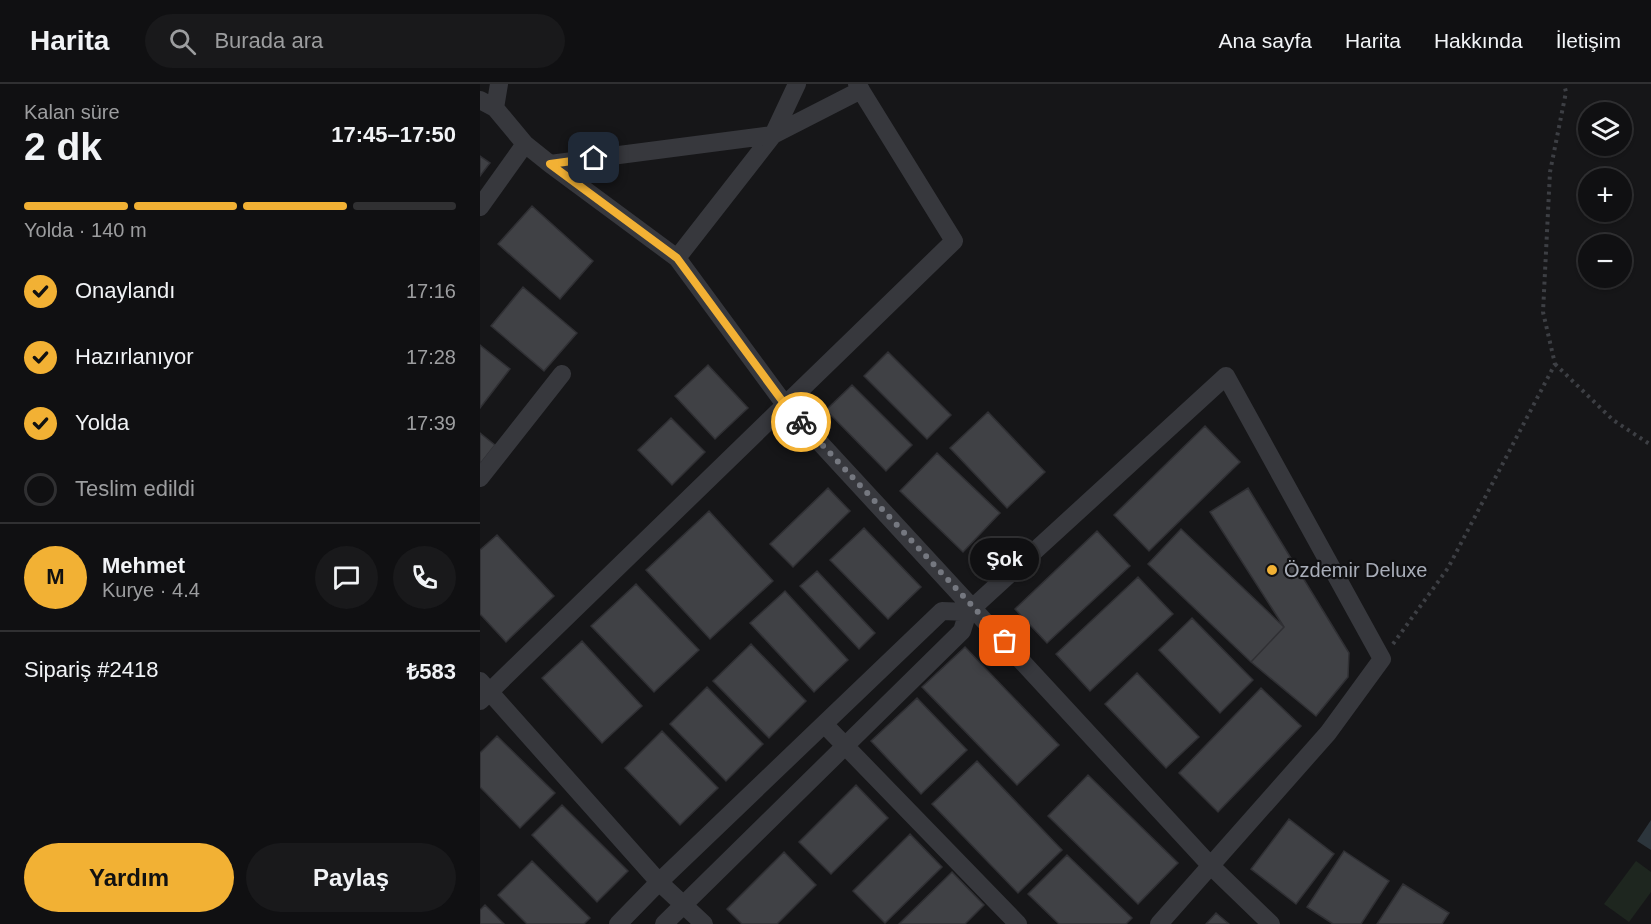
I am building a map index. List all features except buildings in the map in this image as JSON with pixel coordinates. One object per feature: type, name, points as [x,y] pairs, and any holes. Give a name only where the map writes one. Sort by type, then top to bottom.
[{"type":"street","points":[[499,84],[488,104],[525,144],[677,258],[786,406],[971,609],[1210,865],[1271,924]]},
{"type":"street","points":[[677,258],[773,135],[797,84]]},
{"type":"street","points":[[550,164],[773,135],[859,87],[954,241],[786,406],[483,691],[659,882],[704,924]]},
{"type":"street","points":[[480,207],[525,144]]},
{"type":"street","points":[[480,478],[562,374]]},
{"type":"street","points":[[664,924],[962,631],[971,609],[1226,376],[1382,659],[1328,733],[1159,924]]},
{"type":"street","points":[[618,924],[942,611],[971,609]]},
{"type":"street","points":[[824,724],[846,744],[1010,921]]},
{"type":"path","points":[[1564,84],[1566,92],[1550,172],[1544,312],[1555,364],[1613,420],[1651,445]]},
{"type":"path","points":[[1382,659],[1448,568],[1555,364]]},
{"type":"shaded area","points":[[1651,820],[1651,850],[1637,841]]},
{"type":"shaded area","points":[[1636,861],[1651,872],[1651,892],[1629,922],[1604,904]]},
{"type":"way so far","points":[[801,422],[1005,641]]},
{"type":"place","name":"Özdemir Deluxe","points":[[1272,570]]},
{"type":"place","name":"Şok","points":[[1005,641]]},
{"type":"route","points":[[594,158],[550,164],[677,258],[786,406],[801,422]]}]
